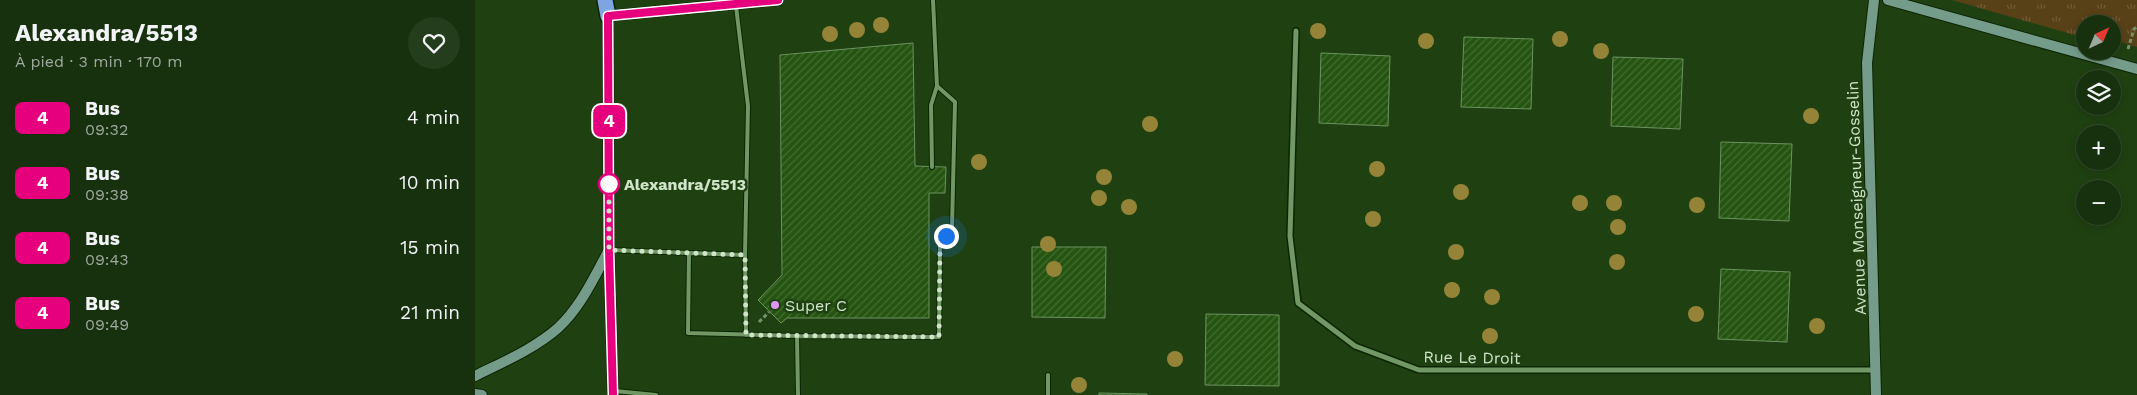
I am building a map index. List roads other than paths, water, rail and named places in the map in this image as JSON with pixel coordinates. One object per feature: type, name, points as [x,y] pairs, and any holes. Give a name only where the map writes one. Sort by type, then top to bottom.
[{"type":"highway","points":[[605,0],[608,16]]},
{"type":"highway","points":[[608,16],[610,0]]},
{"type":"street","points":[[613,393],[609,250],[608,16],[778,0]]},
{"type":"street","name":"Avenue Monseigneur-Gosselin","points":[[1874,0],[1867,63],[1876,395]]},
{"type":"street","points":[[1889,0],[2123,64],[2137,70]]},
{"type":"street","name":"Rue Le Droit","points":[[1296,31],[1290,236],[1299,303],[1355,346],[1419,370],[1876,370]]},
{"type":"street","points":[[475,376],[530,348],[558,328],[577,306],[609,250]]},
{"type":"street","points":[[475,394],[483,395]]},
{"type":"lane","points":[[932,167],[931,105],[937,86],[933,0]]},
{"type":"lane","points":[[735,4],[748,106],[745,255],[746,335]]},
{"type":"lane","points":[[689,253],[688,333],[939,337],[940,245],[952,227],[955,102],[937,86]]},
{"type":"lane","points":[[609,250],[745,255]]},
{"type":"lane","points":[[797,336],[798,395]]},
{"type":"lane","points":[[1048,375],[1048,395]]},
{"type":"lane","points":[[613,393],[655,395]]},
{"type":"place","name":"Alexandra/5513","points":[[609,184]]},
{"type":"place","name":"Super C","points":[[775,305]]}]
